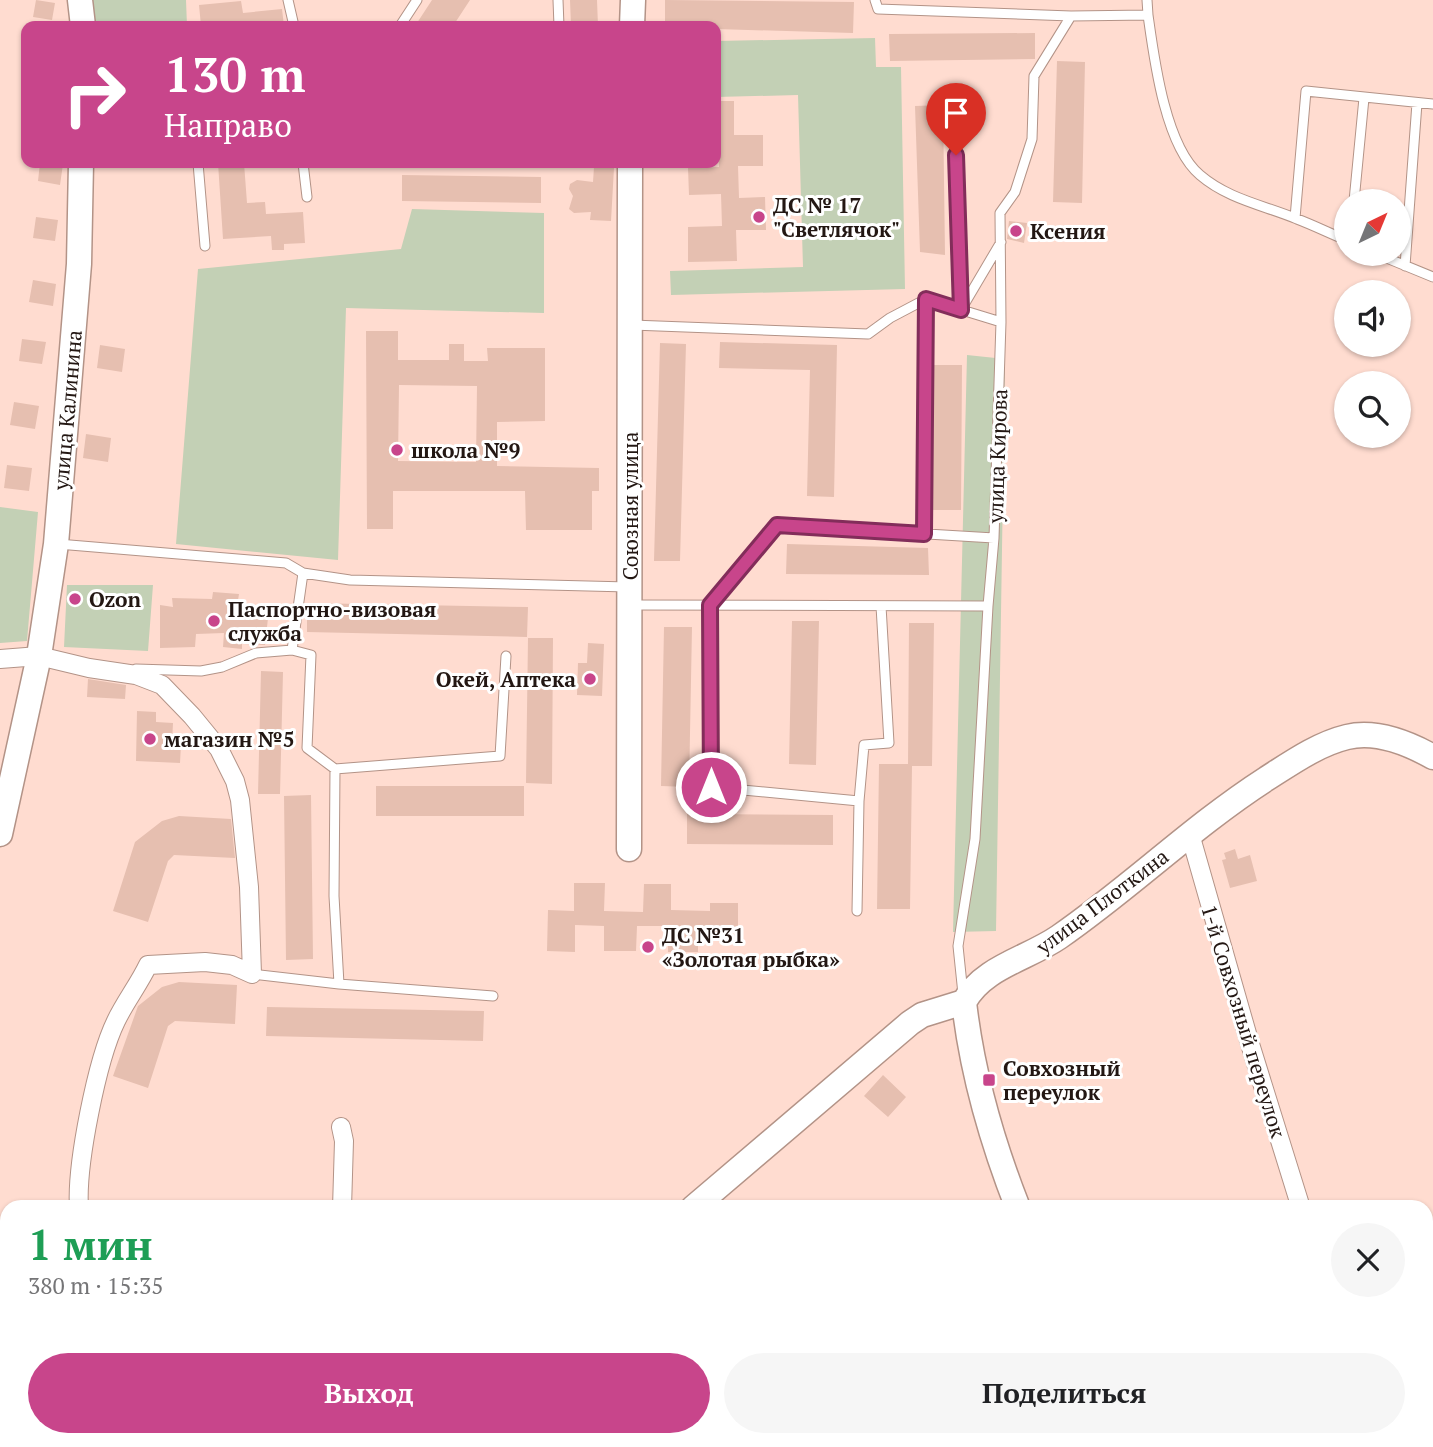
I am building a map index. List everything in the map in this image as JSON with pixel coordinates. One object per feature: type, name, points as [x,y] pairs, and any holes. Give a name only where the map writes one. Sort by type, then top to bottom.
[{"type":"street","points":[[80,0],[82,21]]},
{"type":"street","points":[[632,21],[633,0]]},
{"type":"street","name":"улица Калинина","points":[[0,834],[39,656],[56,544],[79,264],[81,168]]},
{"type":"street","name":"Союзная улица","points":[[629,849],[630,168]]},
{"type":"street","points":[[0,659],[39,656],[89,668],[136,675],[162,685],[219,749],[235,781],[240,800],[249,887],[253,974],[232,965],[205,962],[148,965],[116,1022],[97,1079],[79,1180],[79,1200]]},
{"type":"street","name":"улица Плоткина","points":[[964,1002],[969,992],[983,978],[1051,942],[1080,922],[1189,834],[1293,762],[1333,742],[1357,736],[1386,739],[1410,746],[1433,758]]},
{"type":"street","name":"1-й Совхозный переулок","points":[[1189,834],[1299,1200]]},
{"type":"street","points":[[702,1200],[910,1023],[931,1012],[964,1002],[968,1036],[989,1125],[1015,1200]]},
{"type":"street","points":[[341,1127],[344,1141],[342,1200]]},
{"type":"lane","points":[[288,0],[293,21]]},
{"type":"lane","points":[[403,21],[417,0]]},
{"type":"lane","points":[[558,0],[559,21]]},
{"type":"lane","points":[[875,0],[878,9],[1071,16],[1148,15]]},
{"type":"lane","points":[[1147,0],[1158,88],[1179,143],[1197,173],[1237,198],[1334,235]]},
{"type":"lane","name":"улица Кирова","points":[[964,1002],[958,946],[975,839],[994,538],[1001,322],[1000,213],[1015,191],[1032,139],[1034,76],[1071,16]]},
{"type":"lane","points":[[1295,218],[1306,91],[1433,104]]},
{"type":"lane","points":[[1355,189],[1364,98]]},
{"type":"lane","points":[[1417,103],[1405,267],[1433,277]]},
{"type":"lane","points":[[954,104],[961,310]]},
{"type":"lane","points":[[198,168],[205,246]]},
{"type":"lane","points":[[304,168],[307,197]]},
{"type":"lane","points":[[961,310],[1001,242]]},
{"type":"lane","points":[[924,534],[926,299]]},
{"type":"lane","points":[[630,325],[868,334],[890,318],[926,299],[1001,322]]},
{"type":"lane","points":[[859,801],[711,787],[710,605],[777,525],[994,538]]},
{"type":"lane","points":[[56,544],[286,563],[303,573],[350,580],[630,596],[710,605],[988,606]]},
{"type":"lane","points":[[292,650],[303,573]]},
{"type":"lane","points":[[858,911],[859,801],[864,745],[889,743],[881,606]]},
{"type":"lane","points":[[89,668],[201,671],[222,667],[256,653],[292,650],[312,655],[307,748],[335,769],[500,756],[506,656]]},
{"type":"lane","points":[[335,769],[334,896],[339,984]]},
{"type":"lane","points":[[253,974],[339,984],[493,996]]},
{"type":"green space","points":[[91,0],[186,0],[187,21],[93,21]]},
{"type":"green space","points":[[875,38],[876,67],[901,67],[905,289],[671,295],[670,271],[803,267],[798,95],[721,97],[721,41]]},
{"type":"green space","points":[[412,209],[544,213],[544,313],[346,308],[338,560],[176,544],[198,269],[401,249]]},
{"type":"green space","points":[[967,355],[1005,359],[996,931],[953,932]]},
{"type":"green space","points":[[0,507],[38,512],[27,641],[0,643]]},
{"type":"green space","points":[[67,585],[153,585],[148,651],[64,647]]},
{"type":"building","points":[[36,0],[55,3],[52,20],[33,17]]},
{"type":"building","points":[[432,0],[470,0],[456,21],[418,21]]},
{"type":"building","points":[[570,0],[597,0],[598,21],[571,21]]},
{"type":"building","points":[[665,0],[854,2],[853,33],[721,29],[721,21],[665,21]]},
{"type":"building","points":[[241,1],[243,13],[282,9],[283,21],[201,21],[199,5]]},
{"type":"building","points":[[1035,33],[1035,59],[890,61],[889,34]]},
{"type":"building","points":[[1057,61],[1085,62],[1082,203],[1053,202]]},
{"type":"building","points":[[721,101],[734,101],[734,135],[763,135],[763,166],[738,166],[739,198],[765,197],[766,230],[736,230],[737,261],[688,262],[688,227],[722,226],[721,194],[689,195],[688,168],[721,168]]},
{"type":"building","points":[[943,105],[945,255],[920,252],[915,106]]},
{"type":"building","points":[[39,168],[62,168],[60,185],[38,181]]},
{"type":"building","points":[[218,168],[244,168],[247,203],[265,202],[266,214],[303,212],[305,243],[284,244],[284,250],[272,250],[271,236],[223,239]]},
{"type":"building","points":[[594,168],[614,168],[611,221],[590,220],[591,212],[574,213],[569,209],[573,196],[569,189],[570,184],[577,180],[593,182]]},
{"type":"building","points":[[402,175],[541,177],[541,203],[402,201]]},
{"type":"building","points":[[36,217],[58,220],[55,241],[33,238]]},
{"type":"building","name":"Ксения","points":[[1009,221],[1027,223],[1024,243],[1007,239]]},
{"type":"building","points":[[33,280],[56,284],[53,306],[29,302]]},
{"type":"building","points":[[366,331],[398,331],[398,360],[449,360],[449,344],[464,344],[464,361],[488,361],[487,348],[545,348],[545,421],[497,422],[497,466],[599,468],[599,491],[592,491],[592,530],[526,530],[525,491],[393,491],[393,529],[367,529]],"holes":[[[399,385],[477,386],[476,462],[398,461]]]},
{"type":"building","points":[[22,339],[46,342],[42,364],[19,361]]},
{"type":"building","points":[[720,342],[837,345],[834,497],[807,496],[810,370],[719,368]]},
{"type":"building","points":[[660,343],[686,344],[680,561],[654,561]]},
{"type":"building","points":[[100,345],[125,349],[122,372],[97,368]]},
{"type":"building","points":[[934,365],[962,365],[961,510],[932,510]]},
{"type":"building","points":[[14,402],[39,406],[35,429],[10,425]]},
{"type":"building","points":[[86,434],[111,438],[108,462],[83,458]]},
{"type":"building","points":[[7,465],[32,468],[29,491],[4,488]]},
{"type":"building","points":[[787,544],[928,548],[929,575],[786,574]]},
{"type":"building","name":"Паспортно-визовая служба","points":[[213,592],[239,594],[237,606],[269,609],[265,645],[242,644],[242,649],[223,647],[224,633],[196,634],[195,647],[160,648],[160,605],[173,607],[172,598],[212,599]]},
{"type":"building","points":[[307,603],[528,607],[527,637],[307,632]]},
{"type":"building","points":[[792,621],[819,621],[816,765],[789,764]]},
{"type":"building","points":[[909,623],[934,623],[932,766],[912,766],[910,909],[877,909],[879,764],[908,764]]},
{"type":"building","points":[[664,627],[692,627],[689,787],[661,786]]},
{"type":"building","points":[[528,638],[553,638],[552,784],[526,783]]},
{"type":"building","name":"Окей, Аптека","points":[[588,643],[604,644],[602,696],[577,695],[578,663],[587,663]]},
{"type":"building","points":[[261,671],[283,672],[280,794],[258,794]]},
{"type":"building","points":[[88,679],[126,685],[125,699],[87,697]]},
{"type":"building","points":[[137,711],[156,712],[156,722],[173,723],[172,743],[181,744],[180,763],[136,761]]},
{"type":"building","points":[[376,786],[524,786],[524,816],[376,816]]},
{"type":"building","points":[[311,795],[313,959],[286,960],[284,796]]},
{"type":"building","points":[[687,814],[833,815],[833,845],[687,844]]},
{"type":"building","points":[[179,816],[231,819],[235,858],[174,855],[168,861],[148,922],[113,911],[135,842],[162,821]]},
{"type":"building","points":[[1235,849],[1238,859],[1250,855],[1257,881],[1230,888],[1222,860],[1226,859],[1224,853]]},
{"type":"building","points":[[574,883],[605,883],[604,911],[643,912],[644,884],[671,884],[671,910],[710,911],[710,903],[738,903],[738,927],[698,926],[698,952],[668,952],[668,926],[637,926],[636,951],[604,951],[604,926],[575,925],[575,952],[547,951],[548,910],[574,911]]},
{"type":"building","points":[[179,982],[237,985],[235,1024],[175,1021],[168,1026],[148,1088],[113,1076],[138,1006],[162,987]]},
{"type":"building","points":[[267,1007],[484,1011],[483,1041],[266,1036]]},
{"type":"building","points":[[883,1075],[906,1097],[888,1117],[864,1096]]},
{"type":"place","name":"ДС № 17 \"Светлячок\"","points":[[759,217]]},
{"type":"place","name":"Ксения","points":[[1016,231]]},
{"type":"place","name":"школа №9","points":[[397,450]]},
{"type":"place","name":"Ozon","points":[[75,599]]},
{"type":"place","name":"Паспортно-визовая служба","points":[[214,621]]},
{"type":"place","name":"Окей, Аптека","points":[[590,679]]},
{"type":"place","name":"магазин №5","points":[[150,739]]},
{"type":"place","name":"ДС №31 «Золотая рыбка»","points":[[648,947]]},
{"type":"place","name":"Совхозный переулок","points":[[989,1080]]},
{"type":"route","points":[[711,787],[710,605],[777,525],[924,534],[926,299],[961,310],[956,155]]}]
